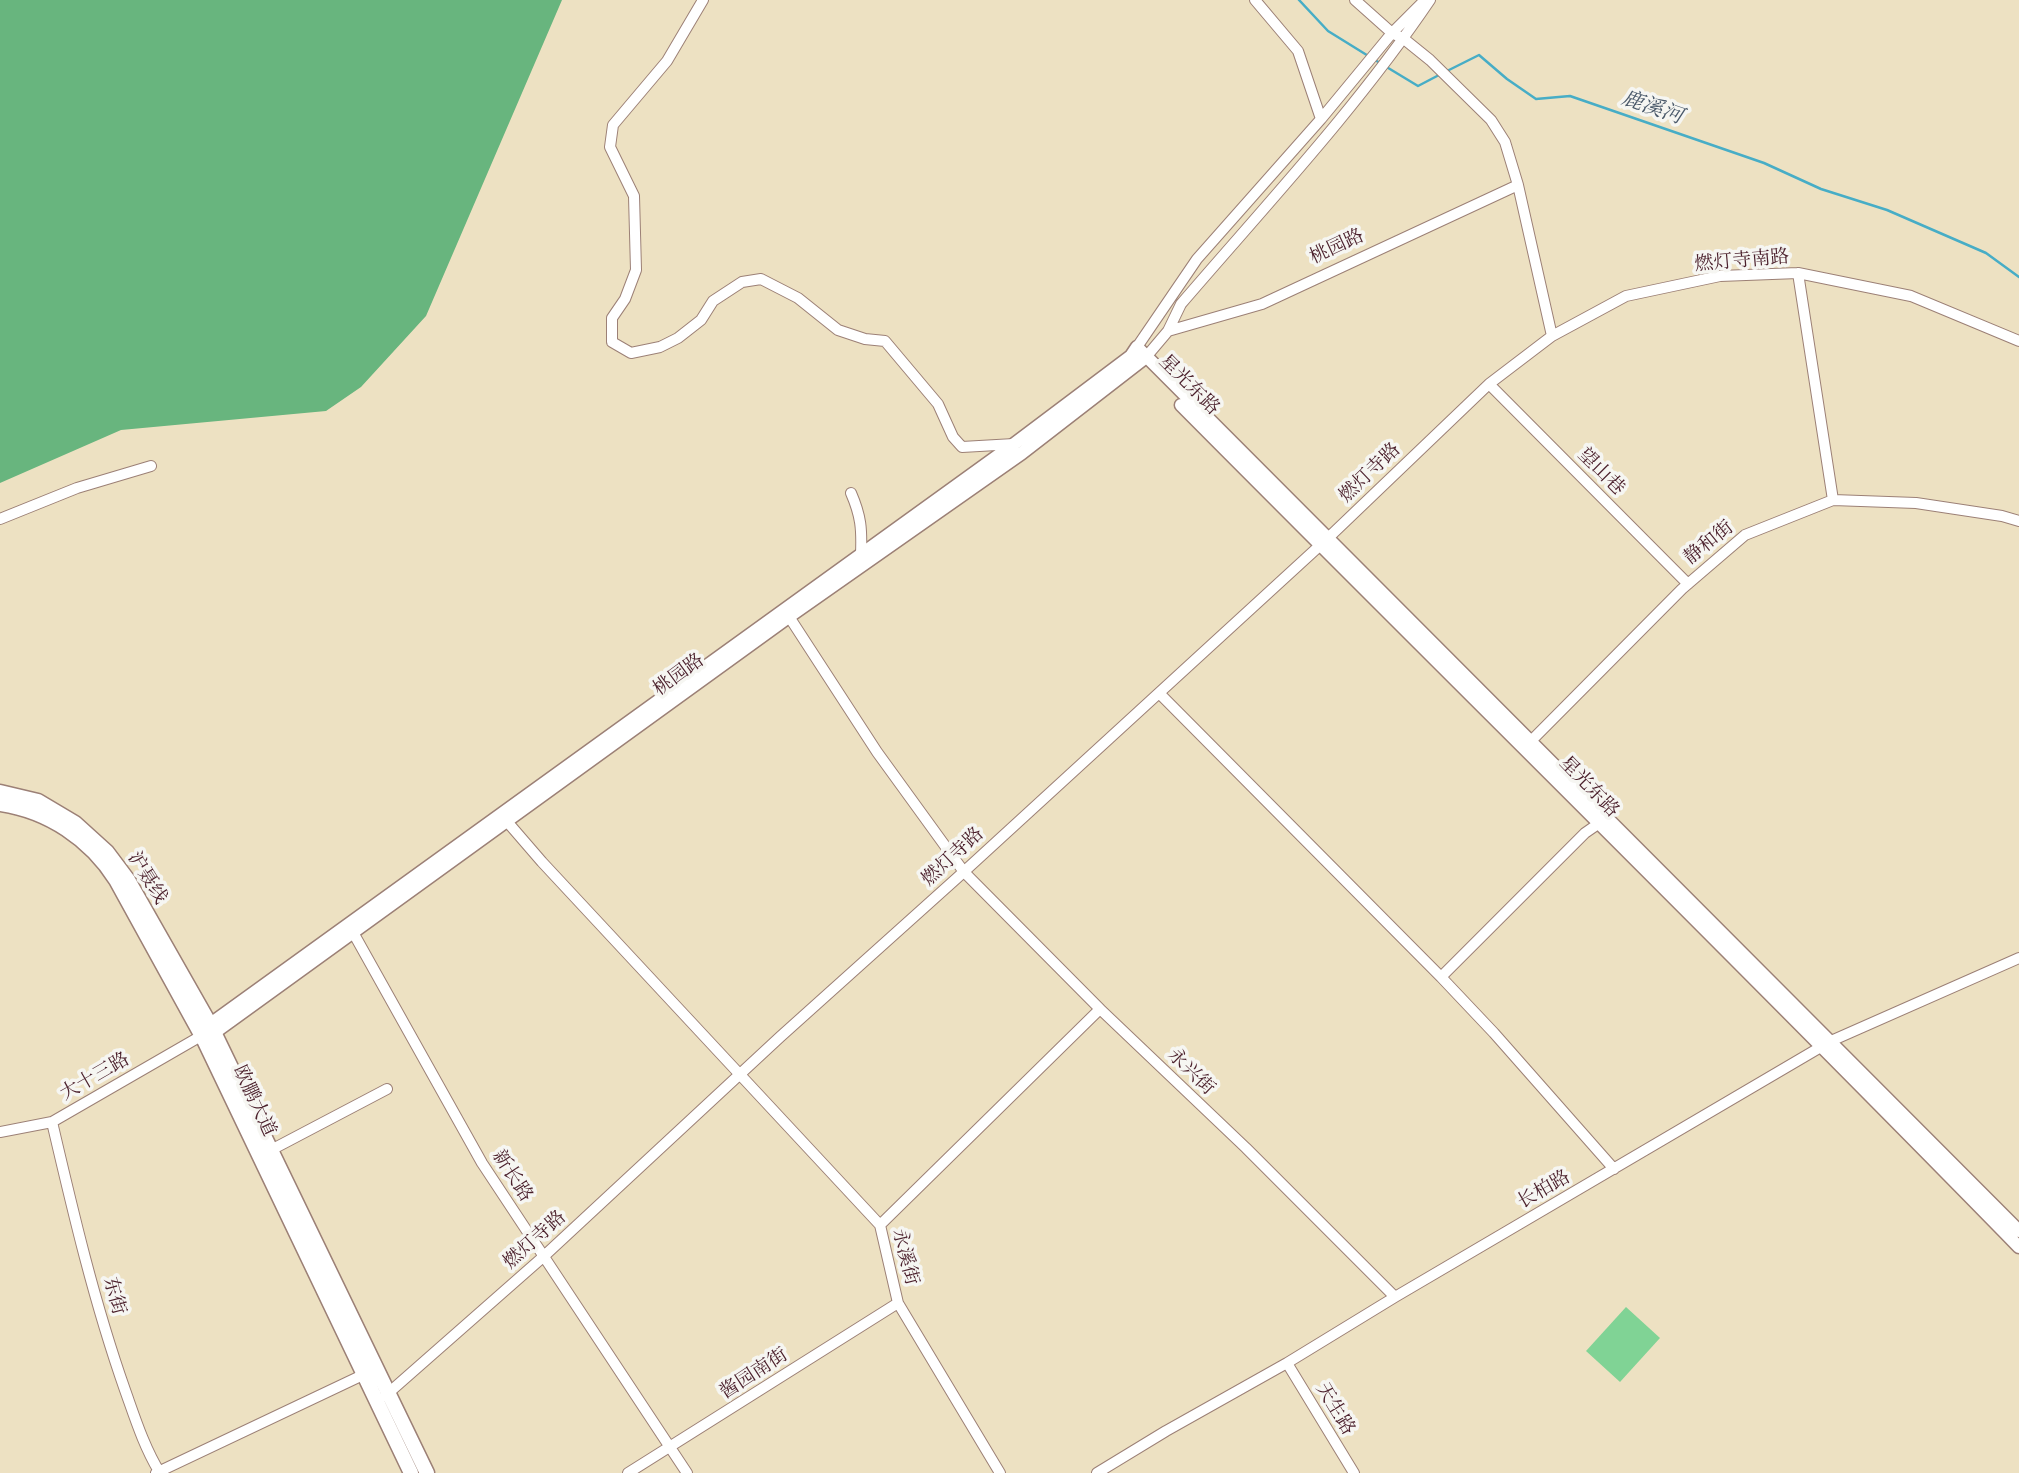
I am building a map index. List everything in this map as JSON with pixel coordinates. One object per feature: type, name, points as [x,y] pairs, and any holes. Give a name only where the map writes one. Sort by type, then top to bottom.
[{"type":"highway","name":"沪聂线","points":[[0,792],[38,801],[56,810],[107,852],[128,880],[206,1033]]},
{"type":"highway","name":"欧鹏大道","points":[[0,804],[48,818],[75,836],[106,864],[206,1033],[271,1150],[427,1473]]},
{"type":"highway","name":"欧鹏大道","points":[[206,1033],[363,1375],[411,1473]]},
{"type":"main road","points":[[787,613],[861,554],[1138,356]]},
{"type":"main road","name":"星光东路","points":[[1138,356],[2019,1231]]},
{"type":"main road","name":"桃园路","points":[[206,1033],[787,613],[1022,453],[1138,356]]},
{"type":"main road","name":"星光东路","points":[[1527,745],[1598,824],[1827,1043],[2019,1247]]},
{"type":"street","points":[[703,0],[667,61],[613,125],[610,147],[634,196],[636,270],[625,299],[612,318],[612,342],[631,353],[660,347],[678,338],[701,320],[713,301],[742,282],[761,279],[798,298],[838,330],[865,339],[885,341],[938,404],[953,437],[962,447],[1014,444]]},
{"type":"street","points":[[1255,0],[1298,51],[1321,120]]},
{"type":"street","points":[[1355,0],[1392,33],[1430,60],[1491,120],[1505,142],[1518,185],[1552,336]]},
{"type":"street","points":[[1138,356],[1197,259],[1321,120],[1392,33],[1424,0]]},
{"type":"street","name":"桃园路","points":[[1168,331],[1181,304],[1389,58],[1430,0]]},
{"type":"street","name":"桃园路","points":[[1138,356],[1168,331],[1262,304],[1518,185]]},
{"type":"street","points":[[1798,273],[1832,499]]},
{"type":"street","name":"燃灯寺南路","points":[[1552,336],[1626,296],[1720,276],[1798,273],[1911,296],[2019,341]]},
{"type":"street","name":"燃灯寺路","points":[[376,1402],[543,1257],[964,872],[1323,542],[1489,384],[1552,336]]},
{"type":"street","name":"望山巷","points":[[1489,384],[1688,584]]},
{"type":"street","points":[[0,519],[77,488],[151,466]]},
{"type":"street","points":[[851,493],[862,525],[861,554]]},
{"type":"street","name":"静和街","points":[[1527,745],[1688,584],[1745,535],[1832,499],[1916,503],[2003,516],[2019,521]]},
{"type":"street","name":"永兴街","points":[[787,613],[877,752],[964,872],[1395,1297]]},
{"type":"street","points":[[1159,693],[1441,977],[1614,1169]]},
{"type":"street","name":"永溪街","points":[[504,819],[880,1225],[898,1303],[1000,1473]]},
{"type":"street","points":[[1441,977],[1585,833],[1598,824]]},
{"type":"street","name":"新长路","points":[[350,929],[482,1163],[687,1473]]},
{"type":"street","name":"长柏路","points":[[1097,1473],[1827,1043],[2019,958]]},
{"type":"street","points":[[880,1225],[1100,1009]]},
{"type":"street","name":"大十三路","points":[[0,1132],[52,1122],[206,1033]]},
{"type":"street","points":[[271,1150],[387,1088]]},
{"type":"street","name":"东街","points":[[52,1122],[107,1339],[148,1455],[158,1472]]},
{"type":"street","name":"酱园南街","points":[[628,1473],[898,1303]]},
{"type":"street","name":"天生路","points":[[1287,1363],[1353,1473]]},
{"type":"street","points":[[158,1472],[377,1368]]},
{"type":"green space","points":[[0,0],[562,0],[426,316],[361,387],[326,411],[121,430],[0,483]]},
{"type":"green space","points":[[1626,1307],[1660,1338],[1620,1382],[1586,1351]]},
{"type":"waterway","name":"鹿溪河","points":[[1299,0],[1328,31],[1370,57]]},
{"type":"waterway","name":"鹿溪河","points":[[1445,72],[1479,55],[1536,99],[1570,96],[1764,163],[1821,189],[1887,210],[1986,253],[2019,277]]},
{"type":"waterway","name":"鹿溪河","points":[[1375,60],[1418,86],[1439,75]]}]
